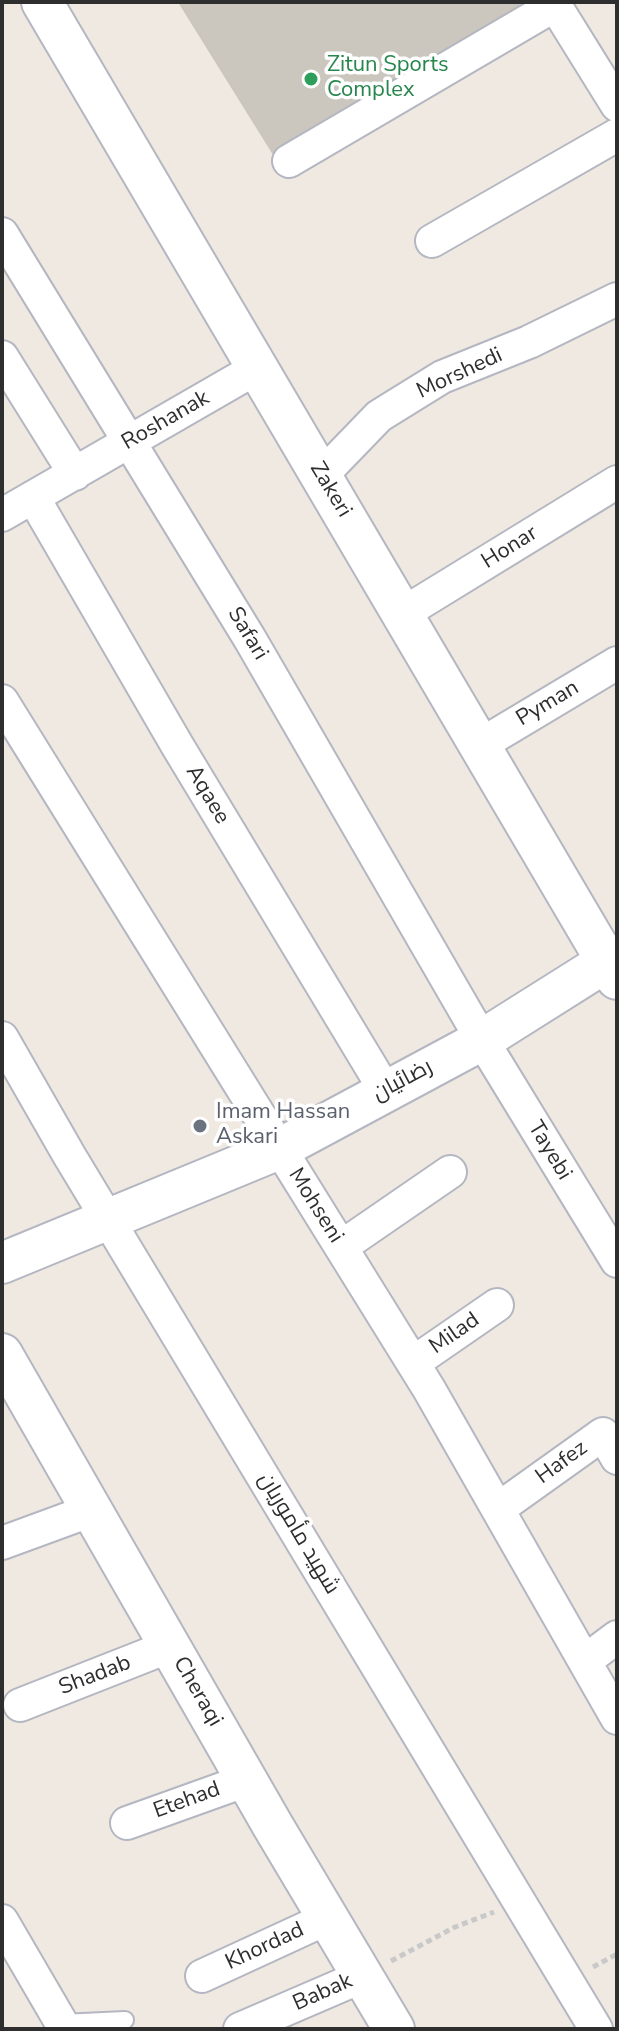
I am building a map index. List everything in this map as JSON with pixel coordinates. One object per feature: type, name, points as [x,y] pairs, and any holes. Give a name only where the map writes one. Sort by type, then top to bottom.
[{"type":"street","name":"Zakeri","points":[[42,2],[402,614],[613,965]]},
{"type":"street","points":[[289,161],[554,3],[617,105]]},
{"type":"street","points":[[432,241],[617,135]]},
{"type":"street","name":"Safari","points":[[2,234],[250,639],[482,1040]]},
{"type":"street","name":"Morshedi","points":[[321,476],[379,416],[442,377],[529,342],[617,299]]},
{"type":"street","points":[[2,357],[75,474]]},
{"type":"street","name":"Roshanak","points":[[2,515],[257,368]]},
{"type":"street","name":"Honar","points":[[402,614],[617,482]]},
{"type":"street","name":"Aqaee","points":[[33,497],[177,745],[385,1090]]},
{"type":"street","name":"Pyman","points":[[480,745],[617,663]]},
{"type":"street","name":"Mohseni","points":[[2,701],[413,1363],[617,1718]]},
{"type":"street","name":"رضائیان","points":[[2,1263],[279,1149],[482,1040],[613,965]]},
{"type":"street","name":"شهید مأموریان","points":[[2,1038],[596,2029]]},
{"type":"street","name":"Tayebi","points":[[482,1040],[615,1255]]},
{"type":"street","points":[[341,1247],[450,1172]]},
{"type":"street","name":"Milad","points":[[413,1363],[497,1305]]},
{"type":"street","name":"Cheraqi","points":[[6,1371],[92,1510],[394,2029]]},
{"type":"street","name":"Hafez","points":[[498,1509],[603,1434],[617,1458]]},
{"type":"street","points":[[2,1543],[92,1510]]},
{"type":"street","points":[[585,1661],[617,1637]]},
{"type":"street","name":"Shadab","points":[[20,1705],[170,1646]]},
{"type":"street","name":"Etehad","points":[[127,1823],[247,1780]]},
{"type":"street","name":"Khordad","points":[[202,1976],[328,1918]]},
{"type":"street","points":[[3,1925],[63,2026]]},
{"type":"street","name":"Babak","points":[[240,2029],[363,1976]]},
{"type":"lane","points":[[63,2026],[125,2020]]},
{"type":"path","points":[[363,1976],[455,1927],[521,1902]]},
{"type":"building","name":"Zitun Sports Complex","points":[[179,2],[517,2],[519,5],[273,153]]},
{"type":"place","name":"Zitun Sports Complex","points":[[311,79]]},
{"type":"place","name":"Imam Hassan Askari","points":[[200,1126]]}]
